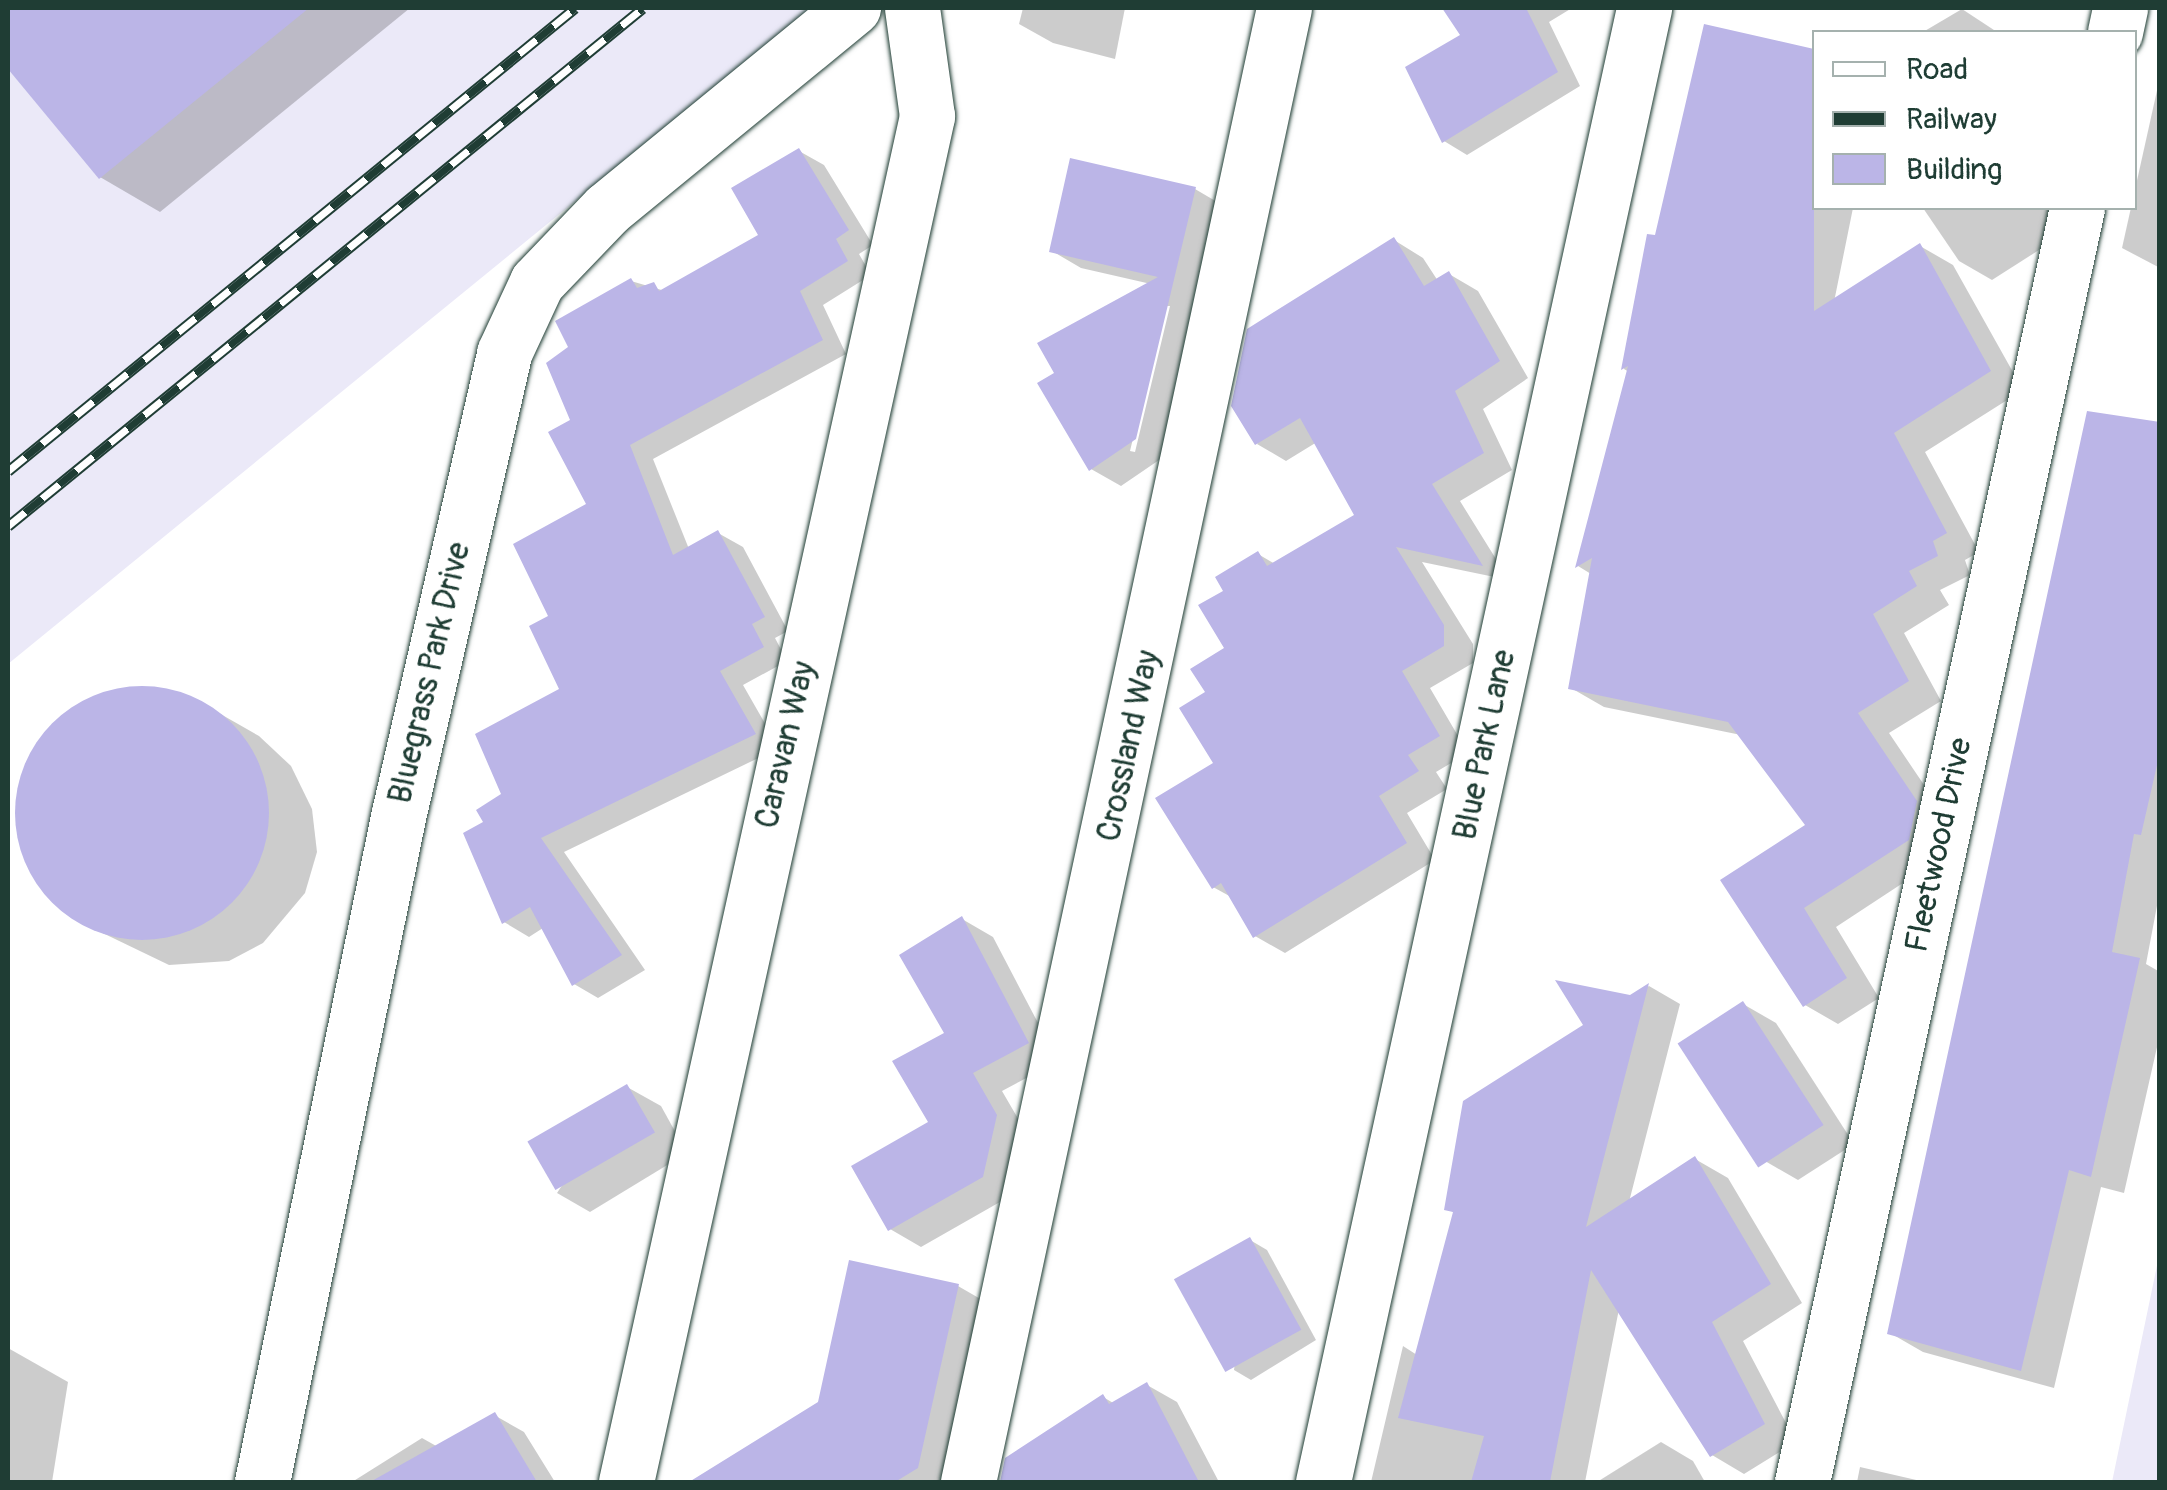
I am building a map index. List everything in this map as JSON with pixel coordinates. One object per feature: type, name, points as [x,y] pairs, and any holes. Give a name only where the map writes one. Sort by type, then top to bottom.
[{"type":"street","name":"Bluegrass Park Drive","points":[[262,1482],[398,817],[516,322],[537,282],[607,210],[853,8]]},
{"type":"street","name":"Caravan Way","points":[[626,1482],[928,116],[912,8]]},
{"type":"street","name":"Crossland Way","points":[[968,1482],[1284,8]]},
{"type":"street","name":"Blue Park Lane","points":[[1323,1482],[1644,8]]},
{"type":"street","name":"Fleetwood Drive","points":[[1802,1482],[2077,210]]},
{"type":"shaded area","points":[[8,8],[812,8],[8,664]]},
{"type":"shaded area","points":[[2159,1256],[2159,1482],[2112,1482]]},
{"type":"building","points":[[8,8],[309,8],[99,179],[8,69]]},
{"type":"building","points":[[1442,8],[1526,8],[1558,72],[1442,143],[1405,67],[1460,35]]},
{"type":"building","points":[[1704,24],[1812,49],[1814,311],[1920,243],[1991,371],[1894,433],[1947,533],[1933,541],[1938,556],[1909,571],[1917,586],[1873,614],[1909,681],[1858,713],[1917,801],[1909,840],[1804,908],[1847,978],[1803,1007],[1720,880],[1805,825],[1728,722],[1568,689],[1592,558],[1575,568],[1628,366],[1621,370],[1647,234],[1655,235]]},
{"type":"building","points":[[799,148],[849,230],[836,239],[848,261],[800,291],[823,340],[630,445],[673,555],[718,530],[765,617],[752,624],[764,647],[720,671],[756,734],[541,838],[622,955],[572,986],[530,907],[502,924],[463,833],[483,822],[476,810],[501,794],[475,734],[559,689],[529,626],[548,616],[513,544],[586,504],[548,432],[570,420],[546,363],[568,347],[555,321],[631,278],[637,288],[654,282],[659,291],[758,235],[731,188]]},
{"type":"building","points":[[1070,158],[1196,187],[1136,439],[1089,471],[1037,383],[1054,373],[1037,343],[1158,277],[1049,252]]},
{"type":"building","points":[[1394,237],[1424,286],[1449,271],[1500,361],[1455,391],[1484,453],[1432,484],[1483,566],[1396,547],[1444,625],[1444,646],[1402,671],[1440,736],[1408,755],[1419,771],[1379,796],[1407,843],[1253,938],[1221,883],[1212,889],[1155,798],[1213,763],[1179,708],[1205,692],[1190,669],[1224,648],[1198,605],[1223,591],[1215,577],[1258,551],[1267,566],[1354,515],[1300,418],[1255,445],[1231,406],[1247,329]]},
{"type":"building","points":[[2087,411],[2160,422],[2160,752],[2141,835],[2134,834],[2112,952],[2140,958],[2129,1008],[2091,1177],[2069,1170],[2021,1371],[1887,1334]]},
{"type":"building","points":[[142,686],[191,696],[232,723],[259,764],[269,813],[259,862],[232,903],[191,930],[142,940],[93,930],[52,903],[25,862],[15,813],[25,764],[52,723],[93,696]]},
{"type":"building","points":[[962,916],[1029,1043],[973,1073],[997,1115],[983,1177],[888,1231],[851,1166],[928,1122],[892,1061],[944,1033],[899,955]]},
{"type":"building","points":[[1555,980],[1630,995],[1649,983],[1586,1227],[1695,1156],[1771,1284],[1712,1322],[1765,1424],[1710,1457],[1591,1270],[1550,1482],[1471,1482],[1484,1436],[1398,1418],[1453,1212],[1444,1210],[1463,1101],[1583,1025]]},
{"type":"building","points":[[1743,1001],[1824,1125],[1758,1168],[1678,1043]]},
{"type":"building","points":[[627,1084],[655,1132],[555,1190],[527,1142]]},
{"type":"building","points":[[1250,1237],[1301,1330],[1225,1372],[1174,1279]]},
{"type":"building","points":[[849,1260],[959,1284],[918,1468],[895,1482],[689,1482],[818,1402]]},
{"type":"building","points":[[1147,1382],[1199,1482],[1000,1482],[1005,1458],[1103,1394],[1109,1404]]},
{"type":"building","points":[[495,1412],[537,1482],[370,1482]]},
{"type":"railway","points":[[8,471],[575,8]]},
{"type":"railway","points":[[8,526],[643,8]]}]
